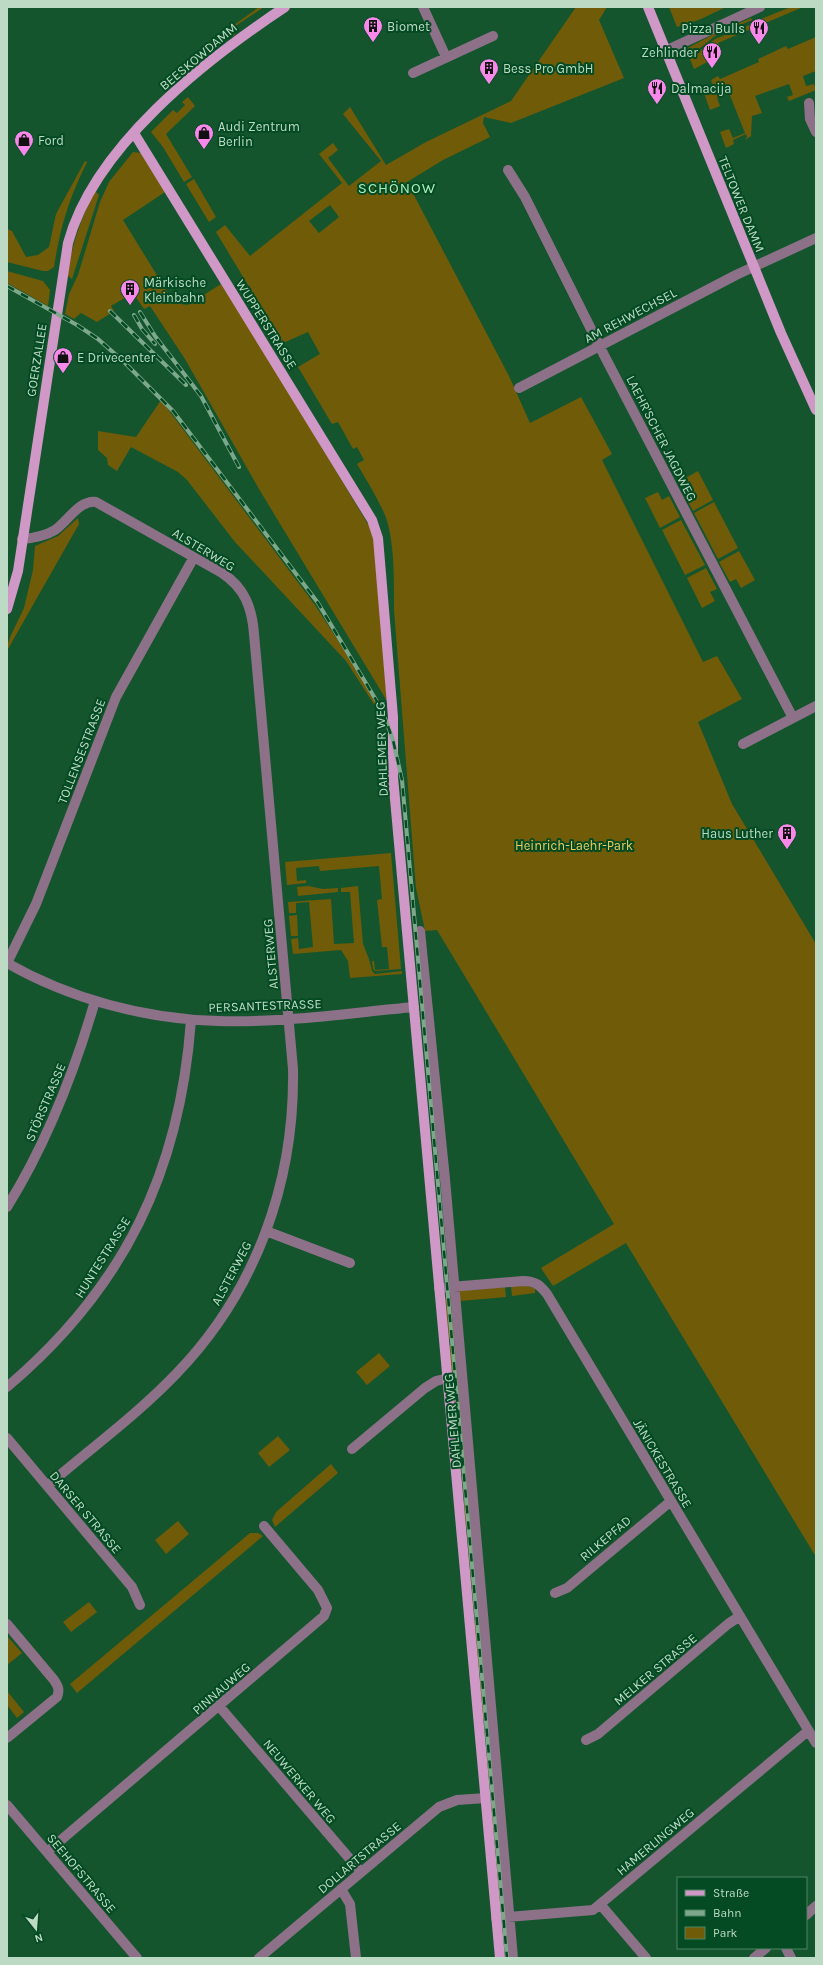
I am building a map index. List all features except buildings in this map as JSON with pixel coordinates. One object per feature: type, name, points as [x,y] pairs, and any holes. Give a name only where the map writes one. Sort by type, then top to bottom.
[{"type":"main road","name":"BEESKOWDAMM","points":[[134,133],[166,99],[202,67],[246,33],[285,7]]},
{"type":"main road","name":"TELTOWER DAMM","points":[[648,7],[753,266],[786,345],[816,410]]},
{"type":"main road","name":"WUPPERSTRASSE","points":[[134,133],[376,528]]},
{"type":"main road","name":"GOERZALLEE","points":[[7,609],[18,571],[56,313],[71,230],[78,210],[92,186],[134,133]]},
{"type":"main road","name":"DAHLEMER WEG","points":[[376,528],[380,550],[392,707],[393,777],[500,1958]]},
{"type":"street","points":[[423,7],[446,57]]},
{"type":"street","points":[[665,51],[760,7]]},
{"type":"street","points":[[413,72],[492,36]]},
{"type":"street","points":[[809,103],[810,119],[816,132]]},
{"type":"street","name":"LAEHR'SCHER JAGDWEG","points":[[508,170],[526,197],[599,346],[792,718]]},
{"type":"street","name":"AM REHWECHSEL","points":[[519,388],[753,266],[816,238]]},
{"type":"street","name":"ALSTERWEG","points":[[22,539],[48,534],[84,504],[96,502],[229,577],[246,598],[252,616],[289,1018],[294,1099],[290,1139],[279,1194],[252,1266],[223,1316],[190,1359],[157,1392],[46,1486]]},
{"type":"street","name":"TOLLENSESTRASSE","points":[[7,963],[36,904],[116,697],[194,557]]},
{"type":"street","points":[[743,744],[816,706]]},
{"type":"street","name":"DAHLEMER WEG","points":[[420,932],[445,1180],[453,1287],[476,1530],[513,1958]]},
{"type":"street","name":"PERSANTESTRASSE","points":[[7,963],[47,983],[95,1000],[150,1014],[191,1020],[240,1022],[414,1008]]},
{"type":"street","points":[[410,968],[424,967]]},
{"type":"street","name":"STÖRSTRASSE","points":[[7,1208],[38,1153],[60,1105],[78,1058],[95,1000]]},
{"type":"street","name":"HUNTESTRASSE","points":[[7,1387],[50,1348],[85,1308],[119,1260],[142,1219],[160,1174],[176,1124],[185,1079],[191,1020]]},
{"type":"street","points":[[416,1030],[430,1029]]},
{"type":"street","points":[[422,1100],[437,1099]]},
{"type":"street","points":[[428,1167],[443,1166]]},
{"type":"street","points":[[430,1181],[445,1180]]},
{"type":"street","points":[[432,1206],[447,1204]]},
{"type":"street","points":[[434,1231],[449,1230]]},
{"type":"street","points":[[266,1231],[350,1263]]},
{"type":"street","points":[[436,1250],[451,1249]]},
{"type":"street","name":"JÄNICKESTRASSE","points":[[440,1288],[532,1281],[540,1285],[548,1294],[816,1743]]},
{"type":"street","points":[[444,1343],[458,1342]]},
{"type":"street","points":[[352,1449],[425,1388],[436,1381],[448,1378]]},
{"type":"street","name":"DARSER STRASSE","points":[[7,1438],[132,1587],[140,1605]]},
{"type":"street","points":[[459,1500],[473,1498]]},
{"type":"street","name":"RILKEPFAD","points":[[555,1594],[567,1588],[671,1501]]},
{"type":"street","name":"PINNAUWEG","points":[[47,1852],[318,1622],[326,1612],[326,1604],[318,1590],[264,1526]]},
{"type":"street","points":[[462,1531],[476,1530]]},
{"type":"street","points":[[469,1616],[483,1614]]},
{"type":"street","name":"MELKER STRASSE","points":[[586,1740],[598,1734],[728,1624],[740,1616]]},
{"type":"street","points":[[7,1624],[54,1680],[58,1688],[57,1697],[7,1738]]},
{"type":"street","points":[[475,1676],[488,1674]]},
{"type":"street","name":"NEUWERKER WEG","points":[[220,1706],[361,1872]]},
{"type":"street","points":[[479,1724],[492,1722]]},
{"type":"street","name":"HAMERLINGWEG","points":[[496,1918],[593,1910],[808,1731]]},
{"type":"street","points":[[482,1752],[495,1751]]},
{"type":"street","points":[[486,1799],[499,1799]]},
{"type":"street","name":"DOLLARTSTRASSE","points":[[259,1958],[443,1804],[457,1800],[486,1799]]},
{"type":"street","name":"SEEHOFSTRASSE","points":[[7,1805],[137,1958]]},
{"type":"street","points":[[491,1852],[504,1851]]},
{"type":"street","points":[[341,1890],[348,1899],[351,1907],[356,1958]]},
{"type":"street","points":[[600,1904],[646,1958]]},
{"type":"street","points":[[807,1914],[816,1906]]},
{"type":"street","points":[[754,1958],[765,1949]]},
{"type":"street","points":[[786,1949],[791,1958]]},
{"type":"green space","points":[[259,7],[264,7],[231,29],[235,35],[212,47],[209,43]]},
{"type":"green space","name":"Heinrich-Laehr-Park","points":[[576,7],[607,7],[599,20],[624,78],[511,123],[484,117],[483,123],[490,137],[443,160],[407,182],[509,376],[530,423],[581,397],[612,454],[602,460],[703,662],[717,656],[742,699],[698,722],[732,804],[816,944],[816,1557],[626,1243],[553,1286],[541,1268],[614,1224],[437,930],[425,931],[416,888],[394,610],[392,549],[388,525],[379,502],[357,464],[364,460],[357,447],[353,449],[338,422],[332,424],[298,367],[320,354],[308,332],[283,343],[216,232],[225,225],[250,256],[342,183],[319,154],[333,143],[338,150],[328,158],[349,186],[381,161],[343,114],[350,107],[386,165],[426,142],[511,101]],"holes":[[[330,205],[339,217],[319,233],[309,221]]]},
{"type":"green space","points":[[669,7],[726,7],[701,19],[677,27]]},
{"type":"green space","points":[[791,7],[803,7],[763,24],[761,19]]},
{"type":"green space","points":[[751,18],[752,20],[715,36],[689,57],[686,49],[714,34]]},
{"type":"green space","points":[[754,23],[756,27],[718,43],[721,49],[709,54],[711,60],[694,69],[690,59],[715,39]]},
{"type":"green space","points":[[816,37],[816,71],[803,76],[806,86],[814,84],[816,90],[789,101],[787,97],[793,95],[789,84],[755,96],[762,113],[752,116],[751,136],[745,140],[747,137],[746,134],[733,140],[734,144],[726,148],[720,132],[729,129],[733,138],[745,133],[729,93],[717,98],[720,106],[710,110],[704,93],[714,88],[711,80],[718,76],[720,79],[759,62],[758,59],[786,46],[788,49]]},
{"type":"green space","points":[[188,97],[195,106],[166,134],[192,177],[184,182],[163,147],[151,132],[173,110],[177,113],[185,105],[182,102]]},
{"type":"green space","points":[[133,152],[141,153],[165,192],[123,220],[174,303],[188,305],[221,284],[244,318],[372,531],[374,538],[387,701],[259,489],[185,359],[150,306],[144,309],[133,293],[111,306],[114,311],[97,322],[81,313],[74,319],[65,314],[69,294],[78,275],[100,202],[109,182]]},
{"type":"green space","points":[[85,161],[87,162],[66,213],[59,238],[54,267],[48,271],[43,271],[7,262],[7,229],[12,231],[26,257],[38,255],[49,247],[56,214]]},
{"type":"green space","points":[[194,179],[216,217],[209,222],[186,184]]},
{"type":"green space","points":[[95,191],[99,195],[72,279],[67,275],[72,252],[81,222]]},
{"type":"green space","points":[[7,271],[43,281],[50,290],[48,306],[7,283]]},
{"type":"green space","points":[[161,400],[315,605],[370,690],[379,708],[377,709],[346,661],[235,542],[187,480],[178,472],[131,447],[117,471],[108,465],[107,458],[98,450],[98,431],[136,437]]},
{"type":"green space","points":[[698,471],[713,500],[693,511],[682,490],[688,487],[684,479]]},
{"type":"green space","points":[[658,492],[662,500],[669,496],[680,517],[660,528],[645,498]]},
{"type":"green space","points":[[714,502],[738,548],[718,559],[694,513]]},
{"type":"green space","points":[[78,518],[79,524],[8,649],[7,646],[11,635],[24,608],[33,570],[35,546],[58,536]]},
{"type":"green space","points":[[681,520],[705,565],[685,575],[662,530]]},
{"type":"green space","points":[[739,551],[755,580],[741,588],[736,579],[730,582],[719,562]]},
{"type":"green space","points":[[706,568],[717,589],[710,592],[715,601],[702,608],[687,578]]},
{"type":"green space","points":[[391,853],[401,969],[375,971],[373,969],[372,961],[374,961],[375,970],[389,969],[387,947],[382,947],[377,900],[382,899],[379,866],[320,871],[319,866],[296,868],[297,881],[306,880],[306,883],[287,885],[285,862]]},
{"type":"green space","points":[[308,886],[323,889],[338,888],[338,892],[298,896],[297,887]]},
{"type":"green space","points":[[358,886],[363,944],[372,971],[375,974],[402,971],[402,974],[350,978],[348,961],[341,950],[293,954],[291,939],[298,938],[299,949],[313,947],[309,902],[296,903],[296,913],[289,913],[288,902],[331,899],[334,944],[354,943],[350,892],[341,892],[341,888]]},
{"type":"green space","points":[[297,915],[298,936],[291,936],[289,916]]},
{"type":"green space","points":[[523,1285],[535,1288],[535,1293],[512,1296],[511,1286]]},
{"type":"green space","points":[[505,1287],[506,1297],[460,1301],[459,1291]]},
{"type":"green space","points":[[450,1297],[455,1337],[449,1339],[444,1298]]},
{"type":"green space","points":[[453,1345],[456,1347],[468,1493],[464,1496],[449,1346]]},
{"type":"green space","points":[[379,1353],[390,1366],[367,1385],[356,1372]]},
{"type":"green space","points":[[278,1436],[290,1450],[269,1467],[258,1453]]},
{"type":"green space","points":[[331,1464],[338,1473],[275,1527],[272,1520],[276,1512]]},
{"type":"green space","points":[[464,1502],[469,1502],[471,1526],[466,1528],[463,1504]]},
{"type":"green space","points":[[178,1521],[189,1534],[166,1554],[155,1540]]},
{"type":"green space","points":[[250,1533],[258,1533],[263,1536],[77,1693],[70,1684]]},
{"type":"green space","points":[[467,1534],[471,1534],[478,1612],[474,1612]]},
{"type":"green space","points":[[89,1602],[97,1612],[71,1632],[63,1622]]},
{"type":"green space","points":[[480,1618],[478,1623],[484,1669],[482,1671],[478,1669],[473,1620]]},
{"type":"green space","points":[[7,1636],[22,1653],[7,1665]]},
{"type":"green space","points":[[484,1676],[487,1719],[483,1720],[479,1679]]},
{"type":"green space","points":[[7,1691],[24,1712],[17,1718],[7,1705]]},
{"type":"green space","points":[[493,1754],[495,1795],[491,1796],[486,1755]]},
{"type":"green space","points":[[497,1802],[500,1848],[495,1849],[490,1803]]},
{"type":"green space","points":[[496,1855],[500,1855],[505,1909],[500,1909]]},
{"type":"railway","points":[[7,286],[77,325],[98,339],[123,361],[173,411],[318,603],[382,710],[393,740],[402,780],[507,1958]]},
{"type":"railway","points":[[110,311],[186,385]]},
{"type":"railway","points":[[140,312],[155,336],[201,396],[239,467]]},
{"type":"railway","points":[[134,315],[142,329],[155,344]]},
{"type":"place","name":"Biomet","points":[[373,43]]},
{"type":"place","name":"Pizza Bulls","points":[[759,45]]},
{"type":"place","name":"Zehlinder","points":[[712,69]]},
{"type":"place","name":"Bess Pro GmbH","points":[[489,85]]},
{"type":"place","name":"Dalmacija","points":[[657,105]]},
{"type":"place","name":"Audi Zentrum Berlin","points":[[204,150]]},
{"type":"place","name":"Ford","points":[[24,157]]},
{"type":"place","name":"Märkische Kleinbahn","points":[[130,306]]},
{"type":"place","name":"E Drivecenter","points":[[63,374]]},
{"type":"place","name":"Haus Luther","points":[[787,850]]},
{"type":"district","name":"SCHÖNOW","points":[[397,188]]}]
